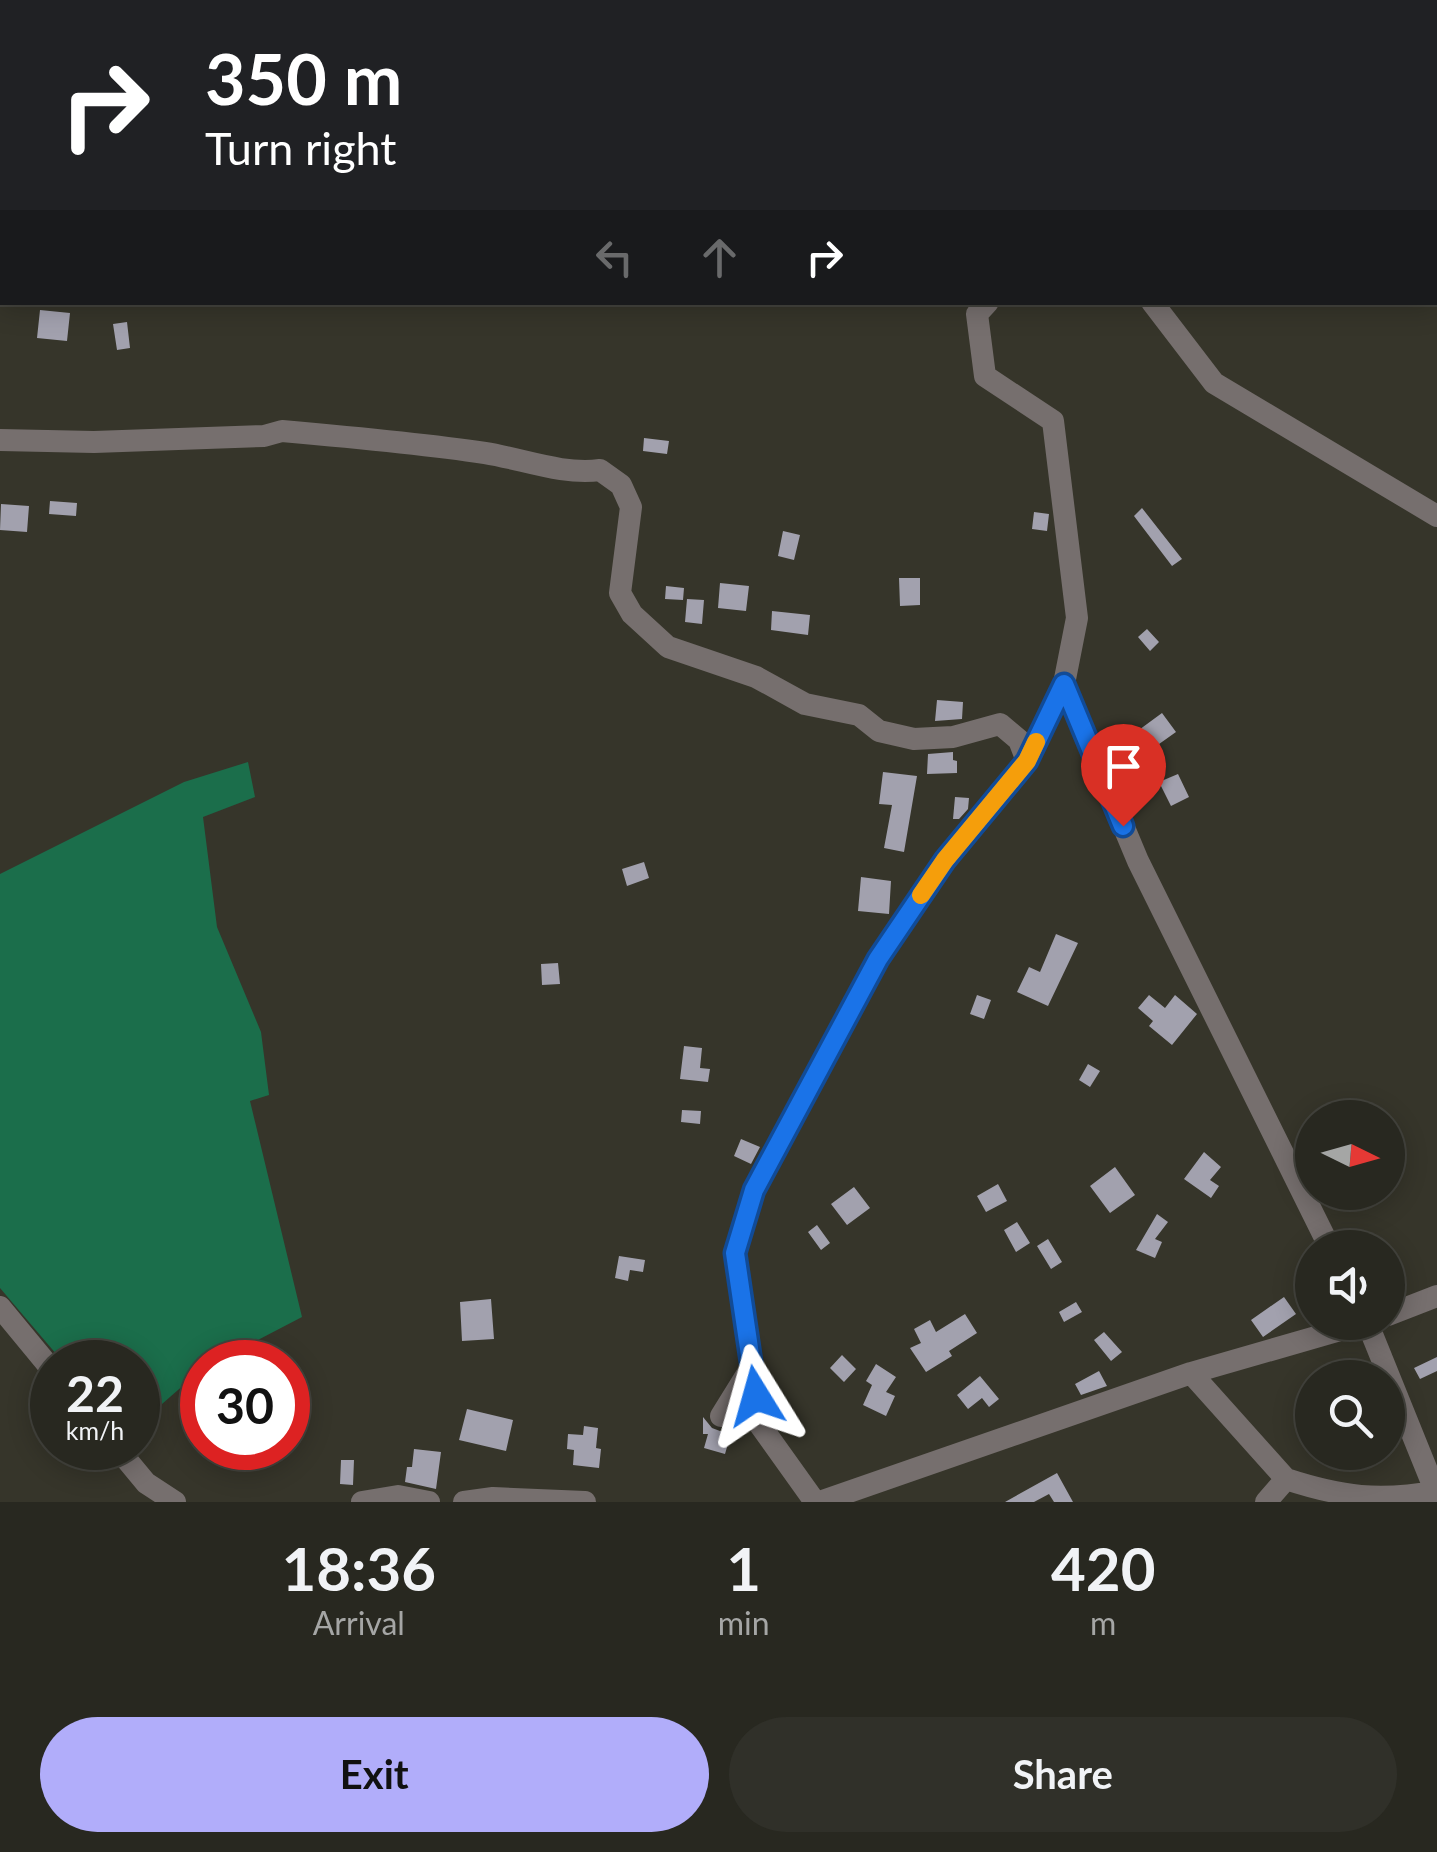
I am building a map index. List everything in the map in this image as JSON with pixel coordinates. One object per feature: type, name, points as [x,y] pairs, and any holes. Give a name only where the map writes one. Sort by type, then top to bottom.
[{"type":"street","points":[[985,305],[977,314],[985,376],[1053,420],[1077,618],[1064,684],[1027,761],[945,860],[878,959],[754,1190],[735,1253],[760,1425],[818,1502],[1192,1373],[1308,1340]]},
{"type":"street","points":[[1154,305],[1214,383],[1437,516]]},
{"type":"street","points":[[0,440],[94,442],[264,436],[282,431],[422,443],[525,459],[574,473],[600,470],[621,485],[631,507],[620,593],[632,614],[668,647],[756,677],[805,704],[859,714],[879,731],[896,735],[914,739],[953,738],[1000,724],[1019,740],[1027,761]]},
{"type":"street","points":[[1064,684],[1138,861],[1321,1230]]},
{"type":"street","points":[[1405,1308],[1437,1296]]},
{"type":"street","points":[[0,1307],[30,1343]]},
{"type":"street","points":[[1192,1373],[1286,1479],[1345,1499],[1404,1501],[1436,1492],[1374,1340]]},
{"type":"street","points":[[720,1416],[752,1366]]},
{"type":"street","points":[[136,1470],[175,1502]]},
{"type":"street","points":[[1266,1502],[1286,1479]]},
{"type":"street","points":[[362,1502],[398,1496],[429,1502]]},
{"type":"street","points":[[464,1502],[493,1498],[585,1502]]},
{"type":"green space","points":[[248,762],[255,797],[203,817],[217,927],[261,1032],[269,1095],[250,1101],[302,1317],[258,1340],[180,1340],[180,1388],[160,1406],[160,1340],[44,1340],[0,1288],[0,874],[184,782]]},
{"type":"building","points":[[40,310],[70,313],[67,341],[37,338]]},
{"type":"building","points":[[127,322],[130,348],[117,350],[113,324]]},
{"type":"building","points":[[644,438],[669,441],[667,454],[643,451]]},
{"type":"building","points":[[50,501],[77,503],[76,516],[49,514]]},
{"type":"building","points":[[1,504],[29,506],[27,532],[0,530]]},
{"type":"building","points":[[1142,508],[1182,559],[1172,566],[1134,516]]},
{"type":"building","points":[[1034,512],[1049,514],[1047,531],[1032,529]]},
{"type":"building","points":[[783,531],[800,535],[794,560],[778,556]]},
{"type":"building","points":[[899,578],[920,578],[920,605],[900,606]]},
{"type":"building","points":[[720,583],[749,586],[746,611],[718,608]]},
{"type":"building","points":[[666,586],[684,588],[683,600],[665,599]]},
{"type":"building","points":[[687,599],[704,600],[702,624],[685,622]]},
{"type":"building","points":[[772,611],[810,615],[808,635],[771,630]]},
{"type":"building","points":[[1147,629],[1159,642],[1150,651],[1138,637]]},
{"type":"building","points":[[937,700],[963,702],[962,719],[935,721]]},
{"type":"building","points":[[1162,713],[1176,732],[1145,754],[1132,735]]},
{"type":"building","points":[[953,752],[957,773],[927,774],[928,754]]},
{"type":"building","points":[[883,772],[917,776],[904,852],[884,848],[892,805],[879,804]]},
{"type":"building","points":[[1178,774],[1189,797],[1171,806],[1159,782]]},
{"type":"building","points":[[955,797],[969,798],[968,809],[959,819],[953,819]]},
{"type":"building","points":[[644,862],[649,878],[627,886],[622,869]]},
{"type":"building","points":[[861,877],[891,881],[889,914],[858,911]]},
{"type":"building","points":[[1056,934],[1078,943],[1048,1006],[1017,992],[1029,967],[1040,972]]},
{"type":"building","points":[[558,963],[560,984],[542,985],[541,964]]},
{"type":"building","points":[[977,995],[991,1000],[984,1019],[970,1014]]},
{"type":"building","points":[[1149,995],[1165,1008],[1175,995],[1197,1014],[1172,1045],[1149,1026],[1153,1021],[1138,1008]]},
{"type":"building","points":[[684,1046],[702,1048],[700,1068],[710,1069],[708,1082],[680,1079]]},
{"type":"building","points":[[1088,1064],[1100,1071],[1090,1087],[1079,1080]]},
{"type":"building","points":[[682,1110],[701,1111],[700,1124],[681,1122]]},
{"type":"building","points":[[741,1139],[760,1147],[751,1164],[734,1156]]},
{"type":"building","points":[[1204,1152],[1221,1167],[1210,1180],[1219,1186],[1211,1198],[1184,1179]]},
{"type":"building","points":[[1115,1167],[1135,1195],[1110,1213],[1090,1186]]},
{"type":"building","points":[[998,1184],[1007,1201],[986,1212],[977,1196]]},
{"type":"building","points":[[854,1187],[870,1208],[847,1225],[831,1204]]},
{"type":"building","points":[[1157,1214],[1168,1222],[1155,1239],[1162,1242],[1155,1258],[1136,1250]]},
{"type":"building","points":[[1017,1222],[1030,1243],[1016,1252],[1004,1230]]},
{"type":"building","points":[[817,1225],[830,1243],[821,1250],[808,1232]]},
{"type":"building","points":[[1048,1239],[1062,1262],[1051,1269],[1037,1246]]},
{"type":"building","points":[[619,1256],[645,1260],[643,1272],[630,1270],[628,1281],[615,1278]]},
{"type":"building","points":[[1284,1297],[1295,1313],[1263,1337],[1251,1320]]},
{"type":"building","points":[[491,1299],[494,1339],[462,1341],[460,1302]]},
{"type":"building","points":[[1076,1302],[1082,1312],[1064,1322],[1059,1312]]},
{"type":"building","points":[[965,1314],[977,1333],[949,1351],[952,1356],[926,1372],[910,1348],[921,1343],[914,1329],[930,1320],[936,1332]]},
{"type":"building","points":[[1104,1332],[1122,1352],[1111,1361],[1094,1340]]},
{"type":"building","points":[[842,1355],[856,1369],[844,1382],[830,1368]]},
{"type":"building","points":[[1437,1357],[1437,1371],[1420,1379],[1414,1368]]},
{"type":"building","points":[[876,1364],[896,1377],[886,1392],[895,1396],[886,1416],[863,1405],[872,1385],[866,1381]]},
{"type":"building","points":[[1099,1371],[1107,1386],[1081,1395],[1075,1384]]},
{"type":"building","points":[[980,1376],[999,1399],[989,1407],[982,1398],[968,1409],[957,1395]]},
{"type":"building","points":[[467,1409],[513,1420],[506,1451],[459,1440]]},
{"type":"building","points":[[703,1417],[720,1431],[734,1423],[725,1454],[704,1448],[708,1434],[703,1434]]},
{"type":"building","points":[[584,1426],[598,1428],[599,1468],[573,1465],[574,1450],[567,1449],[568,1434],[583,1435]]},
{"type":"building","points":[[414,1449],[441,1452],[436,1489],[405,1482]]},
{"type":"building","points":[[341,1460],[354,1460],[353,1485],[340,1484]]},
{"type":"building","points":[[1057,1473],[1073,1502],[1054,1502],[1049,1494],[1034,1502],[1005,1502]]},
{"type":"slow traffic","points":[[921,895],[1027,761],[1036,742]]},
{"type":"route","points":[[756,1396],[735,1253],[754,1190],[878,959],[945,860],[1027,761],[1064,684],[1123,826]]}]
